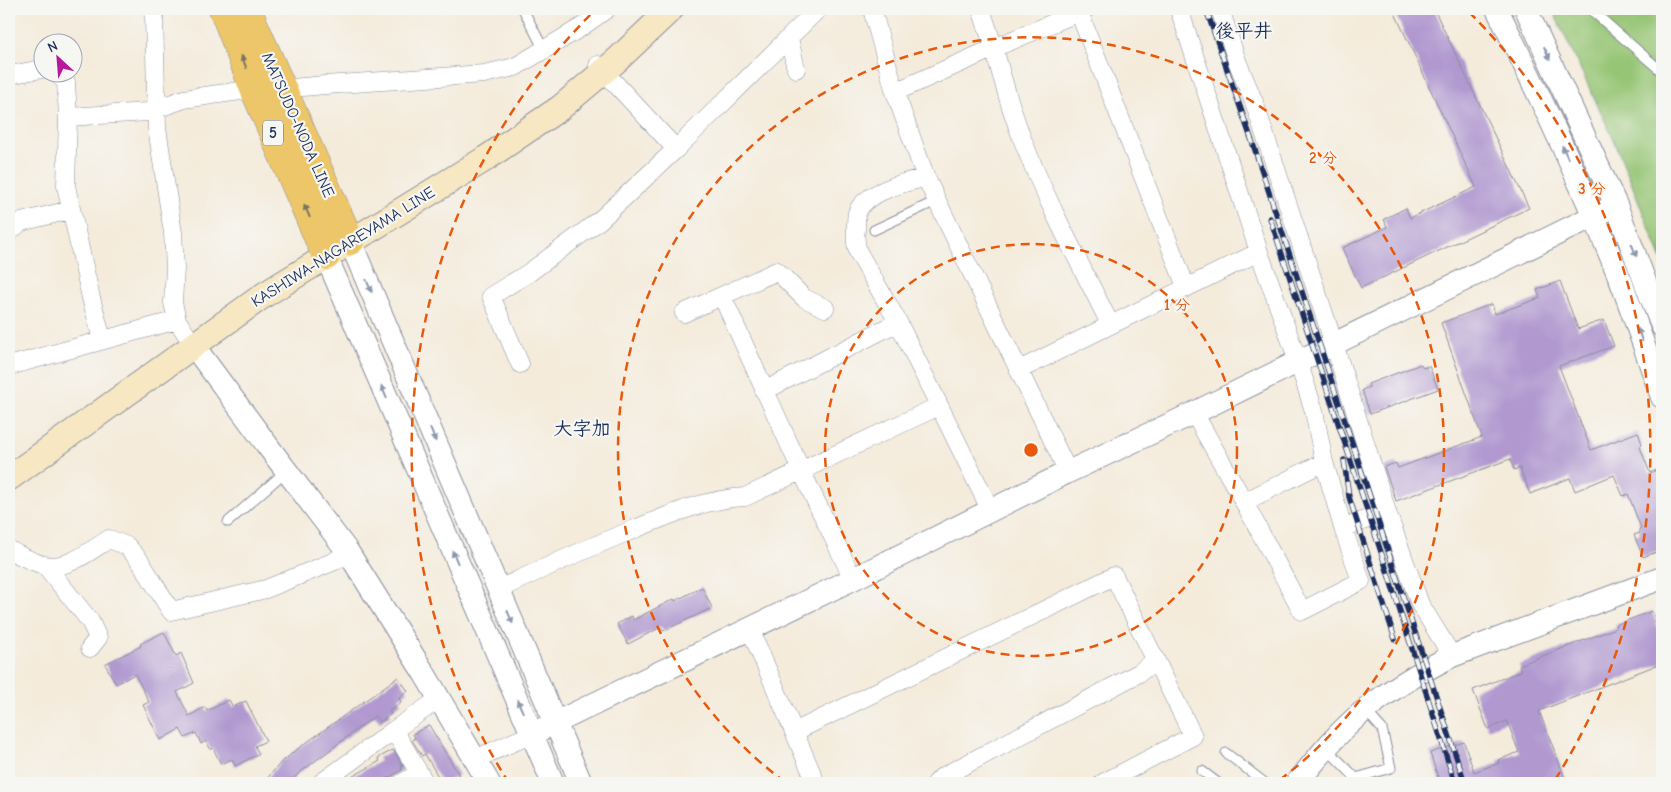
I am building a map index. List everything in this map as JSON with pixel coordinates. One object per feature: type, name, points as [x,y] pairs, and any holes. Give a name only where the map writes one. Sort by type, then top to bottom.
[{"type":"main road","name":"5","points":[[223,9],[254,88],[326,256]]},
{"type":"main road","name":"MATSUDO-NODA LINE","points":[[247,9],[350,241]]},
{"type":"main road","name":"KASHIWA-NAGAREYAMA LINE","points":[[9,478],[264,295],[485,158],[560,108],[601,68],[672,9]]},
{"type":"street","points":[[152,9],[154,17],[157,128],[173,233],[174,303],[177,320],[193,345],[348,552],[490,783]]},
{"type":"street","points":[[284,91],[292,88],[325,85],[484,74],[515,66],[580,28],[607,9]]},
{"type":"street","points":[[520,364],[491,296],[530,272],[600,220],[676,150],[818,9]]},
{"type":"street","points":[[872,9],[895,92],[926,178],[1068,472]]},
{"type":"street","points":[[981,9],[1010,107],[1024,145],[1110,324]]},
{"type":"street","points":[[1181,9],[1259,252],[1314,411],[1324,462],[1361,581],[1302,611],[1194,413]]},
{"type":"street","points":[[1220,9],[1237,60],[1254,102],[1387,512],[1420,604],[1452,656]]},
{"type":"street","points":[[1497,9],[1538,93],[1593,215],[1620,280],[1662,397]]},
{"type":"street","points":[[1526,9],[1616,205],[1662,326]]},
{"type":"street","points":[[895,92],[1083,10],[1186,287]]},
{"type":"street","points":[[789,38],[796,69]]},
{"type":"street","points":[[601,68],[676,150]]},
{"type":"street","points":[[9,75],[32,71]]},
{"type":"street","points":[[66,82],[68,117],[66,186],[70,210],[102,339]]},
{"type":"street","points":[[68,117],[148,112],[184,100],[254,88]]},
{"type":"street","points":[[926,178],[908,181],[883,190],[867,200],[857,212],[855,242],[858,252],[898,322],[991,511]]},
{"type":"street","points":[[475,759],[556,723],[853,579],[1616,205]]},
{"type":"street","points":[[9,232],[21,222],[70,210]]},
{"type":"street","points":[[350,241],[581,783]]},
{"type":"street","points":[[1020,370],[1259,252]]},
{"type":"street","points":[[326,256],[553,783]]},
{"type":"street","points":[[684,312],[777,271],[804,298],[825,308]]},
{"type":"street","points":[[722,296],[764,391],[853,579]]},
{"type":"street","points":[[9,366],[177,320]]},
{"type":"street","points":[[764,391],[898,322]]},
{"type":"street","points":[[499,589],[597,544],[685,509],[729,498],[745,497],[938,406]]},
{"type":"street","points":[[1244,502],[1324,462]]},
{"type":"street","points":[[1343,528],[1387,512]]},
{"type":"street","points":[[9,550],[45,565],[68,564],[109,539],[128,546],[140,561],[171,611],[266,589],[335,561],[348,552]]},
{"type":"street","points":[[45,565],[90,621],[98,638],[90,648]]},
{"type":"street","points":[[794,732],[1114,576],[1193,736],[1104,783]]},
{"type":"street","points":[[1297,783],[1326,748],[1365,710],[1391,691],[1452,656],[1662,578]]},
{"type":"street","points":[[750,628],[816,783]]},
{"type":"street","points":[[936,783],[942,777],[1138,673],[1156,660]]},
{"type":"street","points":[[321,783],[439,699]]},
{"type":"street","points":[[394,730],[422,778],[402,783]]},
{"type":"lane","points":[[523,9],[544,50]]},
{"type":"lane","points":[[1590,9],[1662,73]]},
{"type":"lane","points":[[874,230],[936,201]]},
{"type":"lane","points":[[228,522],[286,471]]},
{"type":"lane","points":[[1326,748],[1356,778],[1391,768],[1382,729],[1365,710]]},
{"type":"lane","points":[[1226,753],[1265,783]]},
{"type":"lane","points":[[1202,771],[1218,783]]},
{"type":"green space","points":[[1552,9],[1662,9],[1662,260],[1614,140]]},
{"type":"building","points":[[1393,9],[1434,9],[1529,208],[1361,288],[1342,248],[1387,227],[1384,219],[1406,208],[1410,218],[1476,187]]},
{"type":"building","points":[[1560,281],[1578,329],[1604,320],[1614,346],[1559,366],[1591,450],[1638,432],[1642,444],[1640,447],[1650,473],[1662,468],[1662,550],[1643,557],[1634,535],[1640,533],[1639,529],[1641,528],[1628,494],[1623,496],[1614,475],[1575,491],[1570,478],[1530,494],[1520,468],[1514,470],[1510,459],[1396,501],[1384,467],[1396,463],[1398,468],[1482,437],[1441,323],[1492,304],[1495,314],[1540,298],[1537,290]]},
{"type":"building","points":[[1421,364],[1423,368],[1429,366],[1438,389],[1370,414],[1362,390],[1369,387],[1368,384]]},
{"type":"building","points":[[702,587],[712,608],[663,631],[661,627],[628,644],[617,624],[632,616],[633,620]]},
{"type":"building","points":[[1652,611],[1662,638],[1662,663],[1539,711],[1567,783],[1440,783],[1430,753],[1464,742],[1474,772],[1499,763],[1498,760],[1519,752],[1507,721],[1488,729],[1473,690],[1521,671],[1519,665],[1616,628],[1615,625]]},
{"type":"building","points":[[164,632],[176,656],[181,653],[194,683],[177,692],[189,716],[205,707],[207,711],[229,700],[233,707],[246,701],[266,741],[255,746],[259,754],[235,766],[232,759],[221,764],[213,748],[211,750],[206,741],[201,744],[196,733],[185,738],[180,729],[160,740],[143,705],[149,702],[135,674],[116,684],[105,664]]},
{"type":"building","points":[[398,677],[408,691],[399,698],[401,703],[389,711],[391,714],[380,722],[375,716],[298,774],[290,783],[263,783],[284,759]]},
{"type":"building","points":[[429,725],[459,775],[444,783],[442,783],[425,754],[422,756],[412,740],[415,738],[413,734]]},
{"type":"building","points":[[393,750],[403,766],[401,767],[402,770],[380,783],[341,783],[380,761],[378,758]]},
{"type":"railway","points":[[1206,9],[1253,144],[1465,783]]},
{"type":"railway","points":[[1270,218],[1383,558],[1455,783]]},
{"type":"railway","points":[[1344,460],[1349,497],[1395,639]]},
{"type":"district","name":"後平井","points":[[1244,31]]},
{"type":"district","name":"大字加","points":[[582,429]]}]
